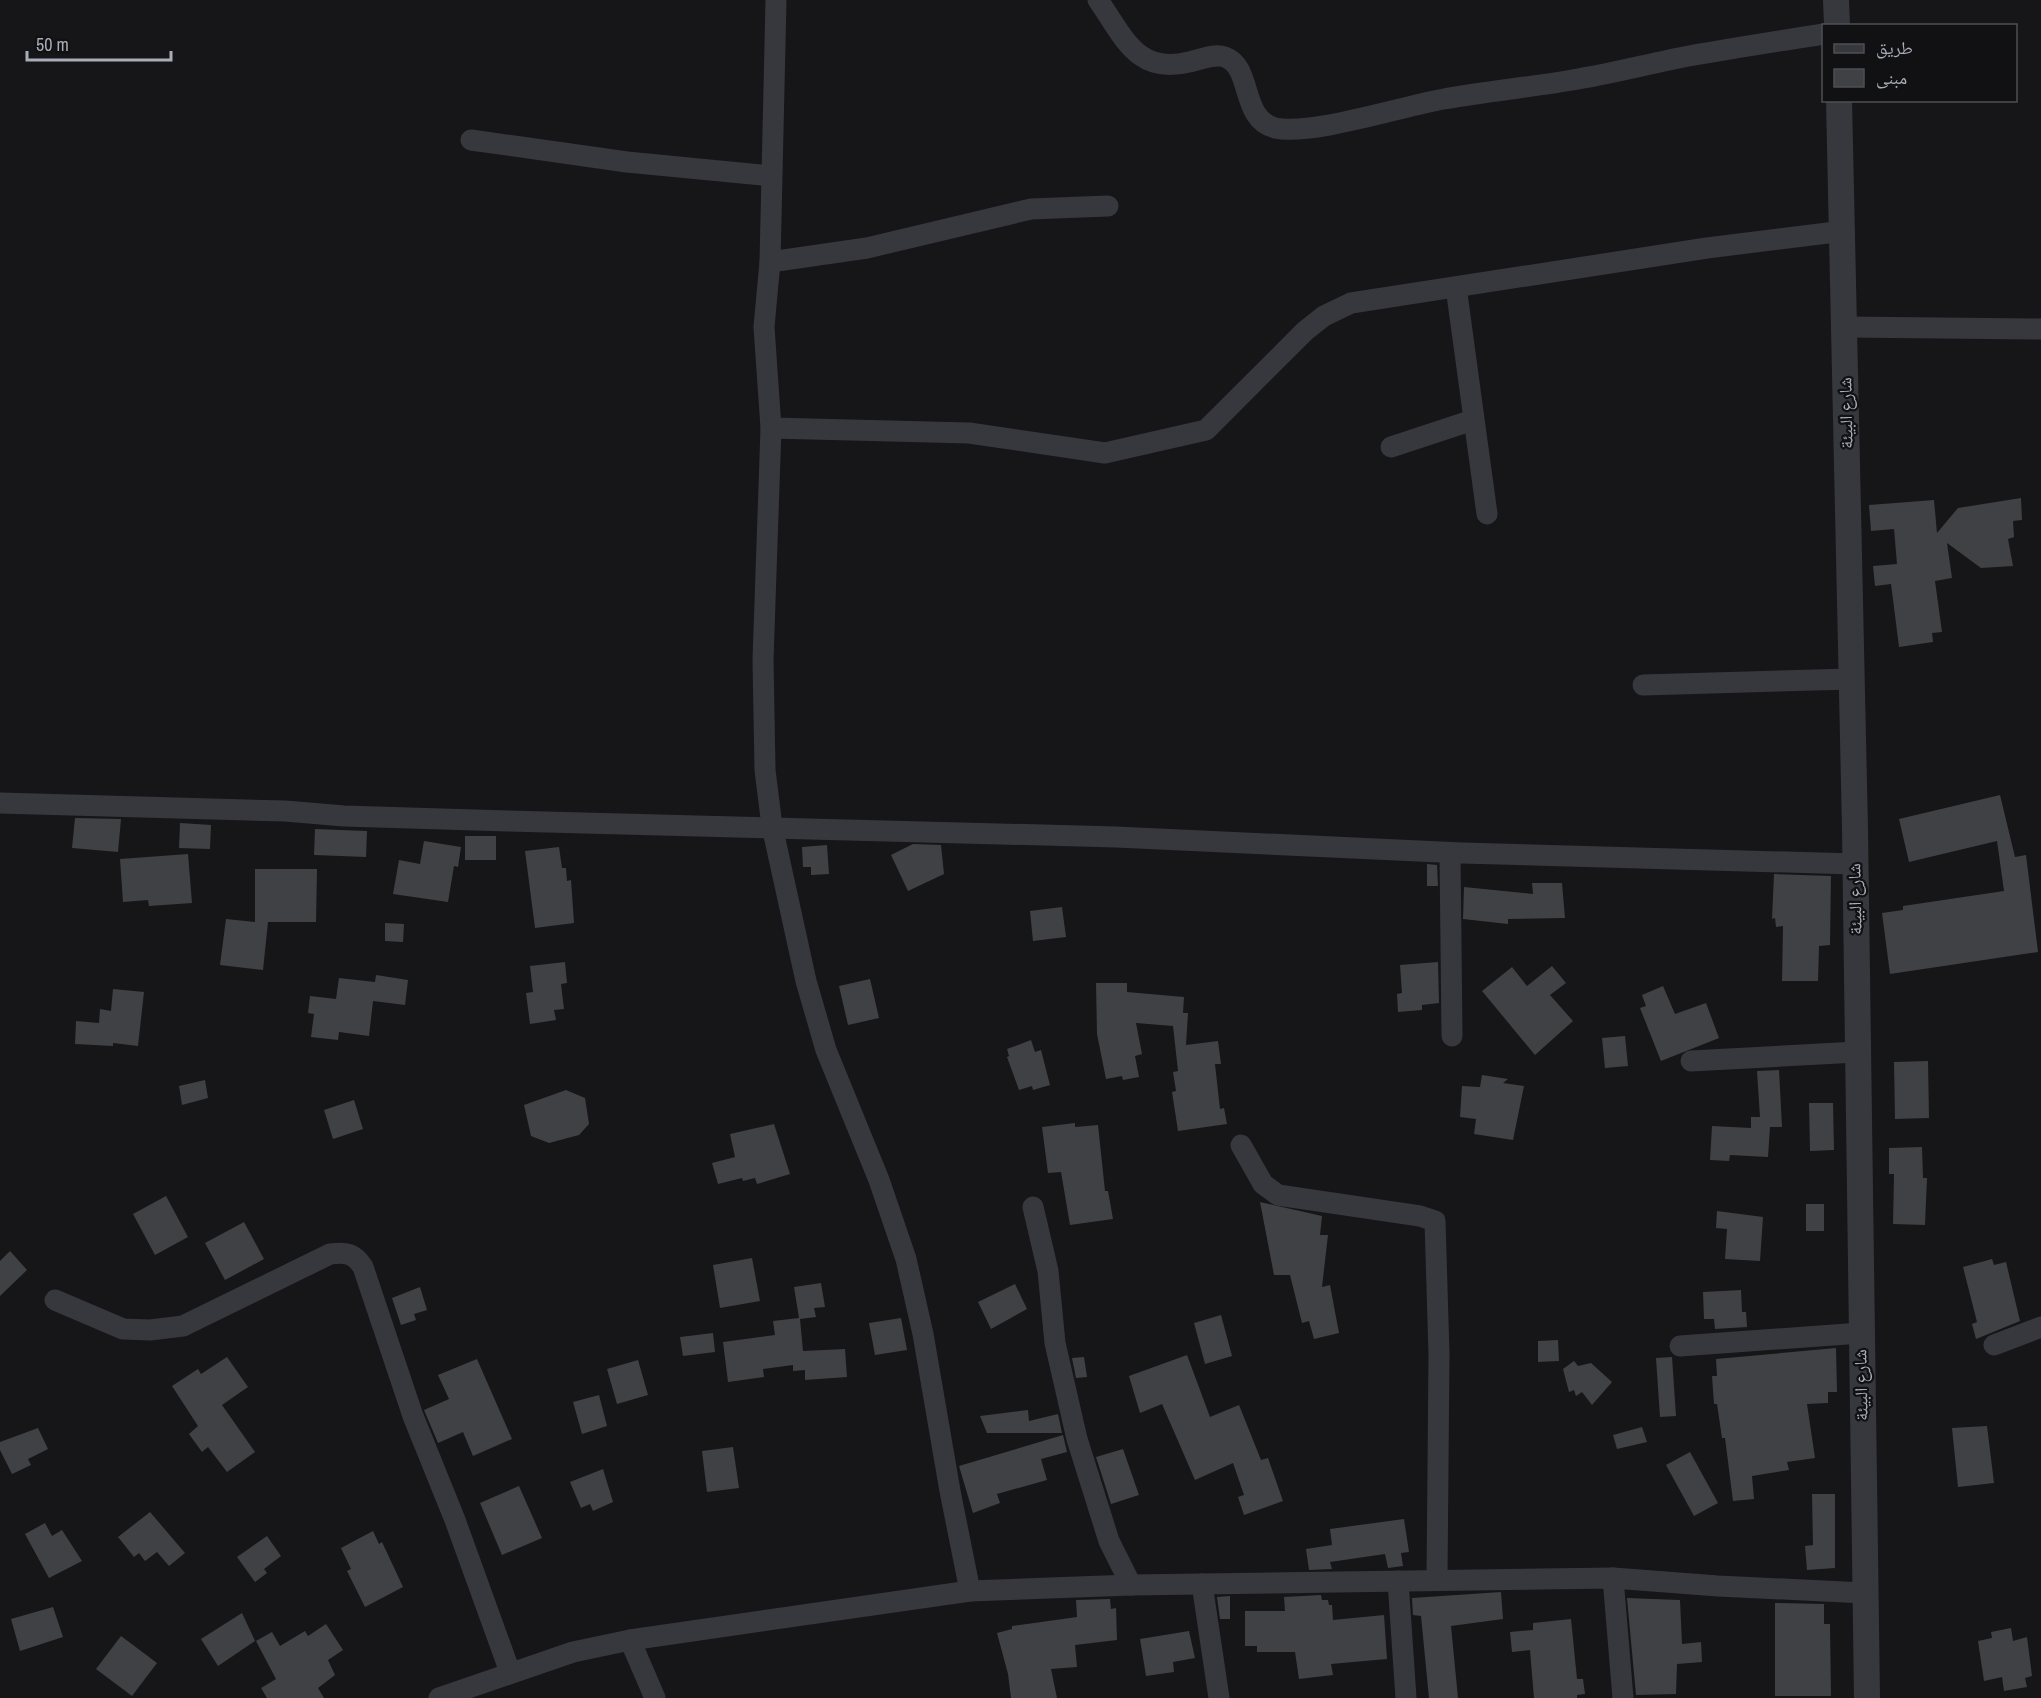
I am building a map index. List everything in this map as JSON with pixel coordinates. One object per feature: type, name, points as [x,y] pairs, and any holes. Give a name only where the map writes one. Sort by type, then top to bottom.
[{"type":"street","points":[[776,0],[770,261],[764,327],[771,428],[763,713],[765,770],[772,826],[806,981],[826,1050],[879,1180],[906,1259],[923,1334],[970,1591]]},
{"type":"street","points":[[1098,0],[1127,42],[1152,64],[1171,67],[1214,56],[1225,57],[1232,62],[1244,82],[1253,109],[1260,120],[1271,127],[1283,129],[1317,126],[1443,99],[1579,79],[1689,56],[1822,34]]},
{"type":"street","points":[[1836,0],[1837,24]]},
{"type":"street","name":"شارع البيئة","points":[[1839,102],[1844,231],[1867,1698]]},
{"type":"street","points":[[471,140],[627,162],[771,176]]},
{"type":"street","points":[[770,261],[867,248],[1031,209],[1108,206]]},
{"type":"street","points":[[771,428],[969,433],[1106,453],[1206,430],[1305,331],[1336,309],[1351,303],[1707,248],[1844,231]]},
{"type":"street","points":[[1456,287],[1487,514]]},
{"type":"street","points":[[1845,327],[2041,329]]},
{"type":"street","points":[[1391,447],[1473,420]]},
{"type":"street","points":[[1643,685],[1851,679]]},
{"type":"street","points":[[0,804],[285,811],[344,816],[497,821],[772,826],[1116,837],[1450,852],[1855,864]]},
{"type":"street","points":[[1450,852],[1452,1036]]},
{"type":"street","points":[[1691,1061],[1857,1052]]},
{"type":"street","points":[[1241,1145],[1263,1184],[1278,1195],[1420,1216],[1435,1221],[1439,1354],[1437,1580]]},
{"type":"street","points":[[1033,1207],[1048,1271],[1055,1343],[1077,1439],[1109,1541],[1131,1585]]},
{"type":"street","points":[[55,1300],[123,1329],[150,1330],[183,1326],[330,1254],[342,1253],[357,1258],[363,1267],[413,1416],[455,1520],[510,1672]]},
{"type":"street","points":[[1994,1345],[2041,1327]]},
{"type":"street","points":[[1680,1346],[1861,1333]]},
{"type":"street","points":[[1613,1578],[1623,1698]]},
{"type":"street","points":[[440,1698],[573,1652],[630,1640],[970,1591],[1131,1585],[1613,1578],[1865,1593]]},
{"type":"street","points":[[1398,1581],[1406,1698]]},
{"type":"street","points":[[1202,1584],[1219,1698]]},
{"type":"street","points":[[630,1640],[655,1698]]},
{"type":"building","points":[[2021,498],[2022,520],[2013,521],[2014,537],[2008,539],[2013,566],[1981,568],[1947,543],[1952,578],[1935,581],[1942,632],[1932,633],[1933,642],[1899,647],[1891,584],[1875,586],[1873,566],[1897,564],[1894,529],[1871,531],[1869,505],[1934,500],[1937,533],[1958,508]]},
{"type":"building","points":[[2000,795],[2015,857],[2026,855],[2038,952],[1890,974],[1882,913],[1903,910],[1903,906],[2004,891],[1997,841],[1909,862],[1899,819]]},
{"type":"building","points":[[75,818],[121,819],[118,852],[72,848]]},
{"type":"building","points":[[180,823],[211,825],[210,849],[179,848]]},
{"type":"building","points":[[315,829],[367,831],[366,857],[314,855]]},
{"type":"building","points":[[465,836],[496,836],[496,860],[465,860]]},
{"type":"building","points":[[424,841],[461,847],[458,867],[454,866],[448,902],[393,894],[399,860],[420,864]]},
{"type":"building","points":[[913,844],[941,845],[944,874],[908,891],[891,855]]},
{"type":"building","points":[[827,845],[829,874],[811,875],[811,867],[803,867],[802,847]]},
{"type":"building","points":[[559,847],[562,868],[566,868],[567,881],[571,880],[574,923],[535,928],[525,851]]},
{"type":"building","points":[[188,854],[192,903],[149,906],[148,900],[123,902],[120,859]]},
{"type":"building","points":[[1427,864],[1437,865],[1438,886],[1427,886]]},
{"type":"building","points":[[255,869],[317,869],[316,922],[268,922],[263,970],[220,965],[226,919],[255,922]]},
{"type":"building","points":[[1774,874],[1831,876],[1830,945],[1819,946],[1818,981],[1782,981],[1783,926],[1776,927],[1775,918],[1772,919]]},
{"type":"building","points":[[1532,883],[1562,883],[1565,918],[1508,919],[1508,924],[1463,919],[1464,887],[1533,894]]},
{"type":"building","points":[[1062,907],[1066,937],[1033,941],[1030,911]]},
{"type":"building","points":[[385,923],[404,924],[403,942],[385,941]]},
{"type":"building","points":[[565,962],[567,983],[561,984],[564,1009],[554,1010],[556,1020],[530,1024],[526,993],[533,992],[530,966]]},
{"type":"building","points":[[1438,962],[1439,1003],[1422,1005],[1422,1010],[1398,1012],[1397,994],[1402,993],[1400,965]]},
{"type":"building","points":[[1552,966],[1566,983],[1550,995],[1573,1021],[1535,1055],[1482,991],[1512,967],[1527,986]]},
{"type":"building","points":[[376,975],[408,980],[405,1005],[373,1001],[369,1036],[339,1032],[338,1040],[311,1037],[314,1014],[308,1013],[310,996],[336,999],[339,978],[375,982]]},
{"type":"building","points":[[870,979],[879,1018],[848,1025],[839,986]]},
{"type":"building","points":[[1096,983],[1127,983],[1127,992],[1184,997],[1183,1013],[1188,1013],[1186,1045],[1218,1041],[1221,1064],[1215,1064],[1220,1109],[1224,1108],[1227,1124],[1178,1131],[1172,1092],[1176,1091],[1173,1072],[1178,1071],[1173,1026],[1136,1023],[1142,1054],[1135,1056],[1139,1077],[1123,1080],[1122,1076],[1106,1079],[1097,1034]]},
{"type":"building","points":[[1663,986],[1675,1014],[1706,1003],[1719,1038],[1661,1061],[1640,1008],[1646,1006],[1642,995]]},
{"type":"building","points":[[113,989],[144,992],[138,1046],[113,1043],[113,1046],[75,1044],[76,1021],[99,1023],[100,1009],[111,1011]]},
{"type":"building","points":[[1625,1036],[1628,1066],[1605,1068],[1602,1038]]},
{"type":"building","points":[[1031,1040],[1035,1052],[1041,1050],[1050,1085],[1033,1090],[1032,1086],[1019,1090],[1007,1057],[1009,1056],[1007,1049]]},
{"type":"building","points":[[1928,1061],[1929,1118],[1895,1119],[1894,1062]]},
{"type":"building","points":[[1779,1070],[1782,1127],[1770,1127],[1768,1157],[1730,1155],[1729,1161],[1710,1160],[1712,1126],[1751,1128],[1751,1117],[1760,1117],[1757,1071]]},
{"type":"building","points":[[1482,1075],[1508,1079],[1503,1083],[1524,1086],[1513,1140],[1474,1134],[1476,1119],[1460,1117],[1462,1086],[1480,1087]]},
{"type":"building","points":[[205,1080],[208,1098],[182,1105],[179,1086]]},
{"type":"building","points":[[566,1090],[585,1098],[589,1124],[579,1135],[549,1143],[531,1136],[524,1105]]},
{"type":"building","points":[[354,1100],[363,1129],[333,1139],[324,1110]]},
{"type":"building","points":[[1809,1103],[1833,1103],[1834,1150],[1810,1151]]},
{"type":"building","points":[[1075,1123],[1075,1127],[1098,1125],[1105,1191],[1108,1191],[1113,1219],[1070,1225],[1061,1172],[1048,1173],[1042,1127]]},
{"type":"building","points":[[774,1124],[790,1174],[757,1184],[755,1178],[743,1181],[742,1178],[718,1184],[712,1163],[735,1157],[730,1134]]},
{"type":"building","points":[[1922,1147],[1923,1178],[1927,1178],[1925,1225],[1893,1224],[1894,1174],[1889,1174],[1889,1148]]},
{"type":"building","points":[[166,1196],[188,1237],[155,1255],[133,1214]]},
{"type":"building","points":[[1260,1202],[1322,1216],[1320,1235],[1328,1235],[1322,1287],[1330,1285],[1339,1333],[1314,1339],[1309,1321],[1302,1323],[1290,1275],[1274,1275]]},
{"type":"building","points":[[1806,1204],[1824,1204],[1824,1231],[1806,1231]]},
{"type":"building","points":[[1717,1211],[1763,1217],[1760,1261],[1725,1259],[1727,1229],[1716,1228]]},
{"type":"building","points":[[244,1222],[264,1259],[225,1280],[205,1243]]},
{"type":"building","points":[[10,1251],[27,1270],[0,1296],[0,1261]]},
{"type":"building","points":[[752,1258],[760,1301],[720,1308],[713,1265]]},
{"type":"building","points":[[1992,1259],[1994,1265],[2006,1262],[2020,1321],[1976,1339],[1972,1324],[1977,1322],[1963,1267]]},
{"type":"building","points":[[821,1283],[825,1307],[814,1308],[816,1317],[800,1319],[803,1351],[845,1349],[847,1377],[805,1380],[805,1370],[793,1371],[793,1365],[763,1369],[764,1377],[728,1382],[723,1342],[775,1335],[773,1321],[799,1318],[794,1287]]},
{"type":"building","points":[[1015,1284],[1027,1309],[991,1329],[978,1302]]},
{"type":"building","points":[[420,1287],[427,1310],[414,1314],[416,1320],[401,1325],[392,1298]]},
{"type":"building","points":[[1741,1290],[1742,1312],[1746,1312],[1747,1327],[1715,1329],[1714,1319],[1704,1319],[1703,1292]]},
{"type":"building","points":[[1221,1315],[1232,1356],[1205,1364],[1194,1323]]},
{"type":"building","points":[[901,1318],[907,1350],[875,1355],[869,1323]]},
{"type":"building","points":[[713,1333],[715,1352],[683,1356],[680,1337]]},
{"type":"building","points":[[1558,1340],[1559,1361],[1538,1362],[1538,1341]]},
{"type":"building","points":[[1836,1348],[1837,1392],[1828,1392],[1828,1403],[1807,1404],[1815,1458],[1787,1462],[1789,1470],[1752,1476],[1754,1499],[1733,1501],[1725,1438],[1722,1438],[1717,1404],[1714,1404],[1712,1376],[1717,1376],[1716,1359]]},
{"type":"building","points":[[1187,1355],[1210,1417],[1239,1405],[1261,1460],[1268,1458],[1283,1501],[1244,1515],[1238,1497],[1244,1495],[1233,1463],[1195,1480],[1162,1404],[1140,1413],[1129,1376]]},
{"type":"building","points":[[227,1357],[248,1387],[222,1405],[255,1452],[227,1472],[208,1447],[202,1452],[189,1434],[198,1426],[172,1386],[198,1369],[201,1374]]},
{"type":"building","points":[[1084,1357],[1087,1377],[1076,1378],[1072,1358]]},
{"type":"building","points":[[1672,1357],[1676,1416],[1660,1417],[1656,1358]]},
{"type":"building","points":[[477,1359],[512,1439],[473,1456],[463,1432],[438,1443],[424,1410],[449,1399],[438,1375]]},
{"type":"building","points":[[638,1360],[648,1395],[617,1404],[607,1369]]},
{"type":"building","points":[[1574,1361],[1578,1366],[1591,1363],[1612,1382],[1592,1405],[1582,1392],[1576,1396],[1574,1390],[1569,1392],[1563,1369]]},
{"type":"building","points":[[599,1395],[607,1426],[582,1434],[573,1402]]},
{"type":"building","points":[[1028,1410],[1029,1421],[1058,1414],[1062,1433],[987,1433],[980,1416]]},
{"type":"building","points":[[1987,1426],[1994,1483],[1958,1487],[1952,1428]]},
{"type":"building","points":[[1642,1427],[1647,1442],[1617,1449],[1613,1435]]},
{"type":"building","points":[[38,1428],[48,1449],[28,1459],[31,1465],[12,1474],[0,1450],[0,1442]]},
{"type":"building","points":[[1063,1435],[1067,1452],[1041,1459],[1047,1480],[997,1494],[1000,1503],[973,1513],[959,1466]]},
{"type":"building","points":[[733,1447],[739,1488],[707,1492],[702,1451]]},
{"type":"building","points":[[1123,1449],[1139,1495],[1111,1504],[1096,1457]]},
{"type":"building","points":[[1690,1452],[1718,1503],[1694,1516],[1666,1465]]},
{"type":"building","points":[[603,1469],[613,1502],[593,1511],[590,1504],[581,1508],[570,1482]]},
{"type":"building","points":[[519,1486],[542,1538],[502,1555],[480,1503]]},
{"type":"building","points":[[1812,1494],[1835,1494],[1835,1568],[1807,1570],[1805,1546],[1813,1545]]},
{"type":"building","points":[[150,1512],[185,1553],[169,1566],[157,1552],[145,1561],[139,1553],[134,1557],[118,1537]]},
{"type":"building","points":[[1404,1519],[1409,1552],[1401,1553],[1403,1566],[1388,1568],[1385,1554],[1330,1562],[1332,1569],[1309,1570],[1306,1549],[1332,1545],[1330,1529]]},
{"type":"building","points":[[45,1523],[52,1536],[62,1530],[82,1561],[49,1578],[25,1534]]},
{"type":"building","points":[[373,1531],[379,1544],[382,1542],[403,1587],[365,1607],[347,1571],[351,1569],[341,1548]]},
{"type":"building","points":[[267,1536],[281,1556],[264,1569],[267,1573],[255,1582],[237,1557]]},
{"type":"building","points":[[1501,1592],[1503,1619],[1451,1626],[1458,1698],[1429,1698],[1421,1616],[1413,1615],[1412,1598]]},
{"type":"building","points":[[1321,1595],[1322,1600],[1328,1600],[1329,1605],[1332,1605],[1333,1620],[1384,1615],[1387,1659],[1331,1664],[1333,1675],[1299,1679],[1295,1652],[1257,1652],[1257,1646],[1245,1646],[1245,1611],[1285,1611],[1284,1597]]},
{"type":"building","points":[[1230,1596],[1230,1619],[1220,1619],[1217,1597]]},
{"type":"building","points":[[1627,1598],[1680,1600],[1682,1644],[1701,1642],[1702,1662],[1677,1664],[1676,1694],[1636,1695]]},
{"type":"building","points":[[1110,1599],[1111,1609],[1116,1608],[1117,1640],[1075,1645],[1077,1667],[1051,1669],[1057,1698],[1011,1698],[1008,1674],[997,1633],[1012,1629],[1012,1626],[1077,1617],[1076,1600]]},
{"type":"building","points":[[1775,1603],[1824,1604],[1824,1624],[1830,1624],[1831,1696],[1775,1696]]},
{"type":"building","points":[[53,1607],[63,1637],[20,1651],[11,1619]]},
{"type":"building","points":[[242,1613],[255,1641],[218,1666],[201,1639]]},
{"type":"building","points":[[1571,1619],[1577,1679],[1583,1679],[1585,1694],[1577,1695],[1577,1698],[1534,1698],[1530,1650],[1512,1652],[1510,1632],[1533,1630],[1533,1623]]},
{"type":"building","points":[[326,1624],[343,1650],[328,1660],[335,1675],[318,1688],[324,1698],[267,1698],[261,1688],[276,1679],[256,1641],[272,1632],[280,1646],[305,1631],[308,1636]]},
{"type":"building","points":[[2011,1628],[2013,1641],[2027,1637],[2032,1676],[2025,1678],[2027,1687],[2004,1691],[2002,1677],[1984,1681],[1978,1641],[1992,1638],[1991,1632]]},
{"type":"building","points":[[1189,1631],[1195,1658],[1173,1662],[1174,1672],[1146,1676],[1140,1639]]},
{"type":"building","points":[[121,1636],[157,1663],[132,1696],[96,1669]]}]
